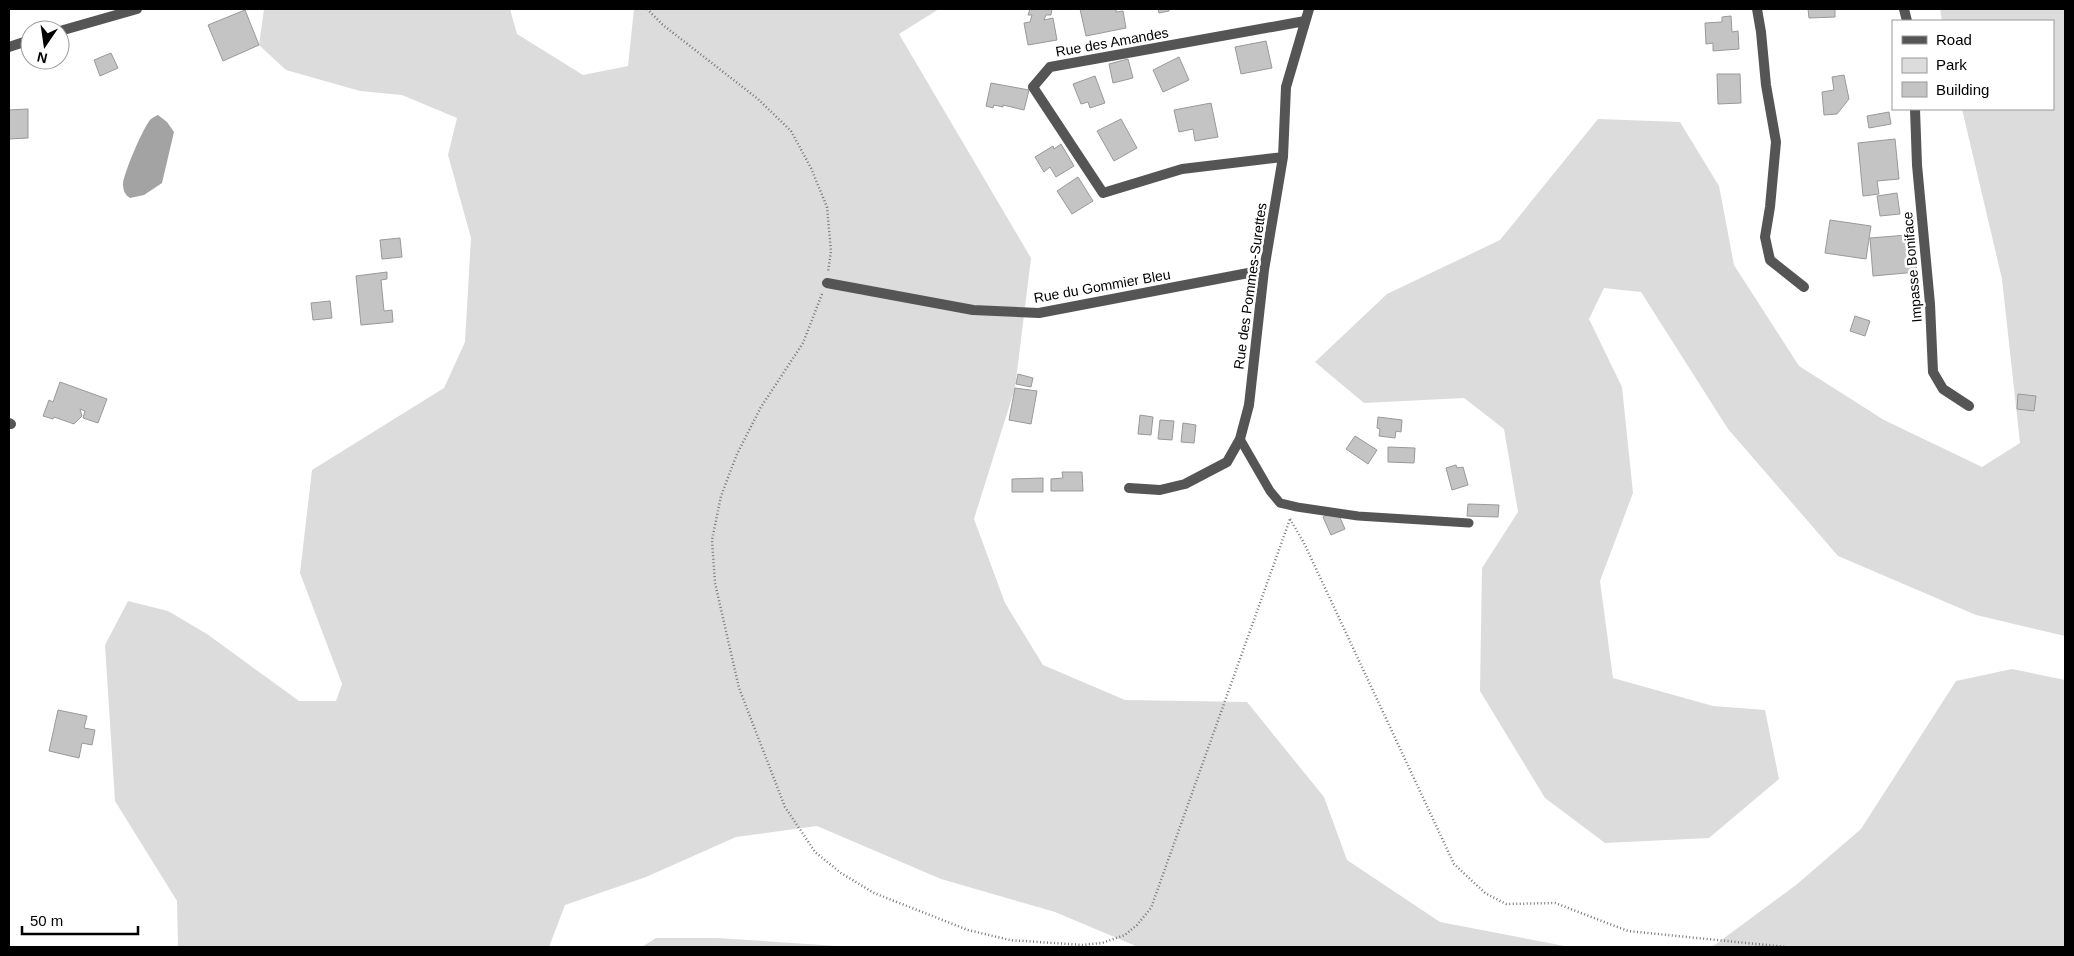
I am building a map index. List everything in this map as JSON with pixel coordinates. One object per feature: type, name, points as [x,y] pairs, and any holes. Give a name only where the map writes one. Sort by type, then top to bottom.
[{"type":"street","points":[[70,27],[109,13],[137,9]]},
{"type":"street","name":"Rue des Pommes-Surettes","points":[[1129,488],[1160,490],[1185,484],[1227,462],[1240,439],[1249,405],[1264,270],[1283,158],[1286,86],[1309,9]]},
{"type":"street","points":[[1757,9],[1762,32],[1766,85],[1776,142],[1770,207],[1765,237],[1770,260],[1804,287]]},
{"type":"street","name":"Rue des Amandes","points":[[1283,158],[1182,169],[1103,193],[1033,86],[1050,68],[1305,21]]},
{"type":"street","name":"Impasse Boniface","points":[[1915,110],[1917,165],[1930,304],[1933,372],[1943,389],[1969,406]]},
{"type":"street","name":"Rue du Gommier Bleu","points":[[826,283],[973,310],[1039,314],[1264,270]]},
{"type":"lane","points":[[1240,439],[1270,491],[1280,503],[1358,516],[1469,523]]},
{"type":"path","points":[[647,9],[663,25],[758,99],[790,131],[811,168],[827,207],[831,251],[826,283],[803,343],[761,407],[736,454],[721,496],[712,540],[715,583],[739,688],[785,807],[815,852],[841,873],[874,893],[968,930],[1010,940],[1082,945],[1102,943],[1125,935],[1137,925],[1151,908],[1290,519],[1304,544],[1454,864],[1485,894],[1506,904],[1555,903],[1628,931],[1786,947]]},
{"type":"green space","points":[[264,9],[510,9],[517,34],[583,75],[628,66],[634,9],[939,9],[899,34],[1031,258],[1015,388],[974,519],[1005,603],[1043,665],[1125,700],[1247,702],[1324,797],[1347,860],[1440,922],[1570,947],[1138,947],[1055,912],[941,879],[817,826],[736,837],[646,877],[565,905],[549,947],[178,947],[177,901],[115,801],[105,645],[128,601],[168,611],[207,634],[299,701],[336,701],[342,684],[300,573],[312,470],[444,388],[465,342],[471,238],[448,155],[457,118],[402,95],[360,91],[286,70],[259,45]]},
{"type":"green space","points":[[1940,9],[2065,9],[2065,636],[1976,615],[1838,556],[1728,429],[1641,292],[1604,288],[1589,319],[1622,387],[1633,493],[1600,581],[1613,678],[1713,706],[1765,710],[1779,779],[1709,838],[1605,843],[1545,798],[1480,691],[1482,568],[1518,512],[1504,429],[1464,398],[1364,403],[1315,362],[1387,294],[1500,240],[1598,119],[1680,122],[1719,186],[1734,265],[1799,366],[1884,420],[1982,467],[2020,443],[2002,279],[1962,110],[2054,110],[2054,20],[1942,20]]},
{"type":"green space","points":[[2012,669],[2065,680],[2065,947],[1712,947],[1796,885],[1861,829],[1956,681]]},
{"type":"green space","points":[[656,938],[717,938],[853,947],[642,947]]},
{"type":"shaded area","points":[[158,115],[167,122],[174,132],[162,183],[144,195],[130,198],[123,186],[126,171],[148,123]]},
{"type":"building","points":[[1030,9],[1052,9],[1051,15],[1046,15],[1044,20],[1053,18],[1057,40],[1028,45],[1024,23],[1030,22],[1032,15],[1028,15]]},
{"type":"building","points":[[1080,9],[1116,9],[1116,12],[1123,11],[1126,28],[1086,36]]},
{"type":"building","points":[[1158,9],[1169,9],[1169,11],[1159,13]]},
{"type":"building","points":[[1808,9],[1835,9],[1835,17],[1809,18]]},
{"type":"building","points":[[245,10],[259,45],[223,61],[208,25]]},
{"type":"building","points":[[1731,16],[1732,32],[1738,31],[1739,49],[1713,51],[1713,43],[1706,44],[1705,23],[1722,22],[1722,17]]},
{"type":"building","points":[[1266,41],[1272,68],[1241,74],[1235,47]]},
{"type":"building","points":[[111,53],[118,68],[100,76],[94,60]]},
{"type":"building","points":[[1179,57],[1189,80],[1163,92],[1153,70]]},
{"type":"building","points":[[1128,59],[1133,78],[1113,83],[1109,64]]},
{"type":"building","points":[[1717,74],[1740,74],[1741,103],[1718,104]]},
{"type":"building","points":[[1844,75],[1849,99],[1837,114],[1824,115],[1822,92],[1834,90],[1832,77]]},
{"type":"building","points":[[1095,76],[1105,103],[1090,108],[1088,102],[1081,104],[1073,84]]},
{"type":"building","points":[[991,83],[1029,90],[1024,110],[1003,105],[1003,107],[994,105],[993,108],[986,106]]},
{"type":"building","points":[[1211,103],[1218,137],[1195,141],[1193,129],[1179,132],[1174,110]]},
{"type":"building","points":[[28,109],[28,138],[9,139],[9,110]]},
{"type":"building","points":[[1889,112],[1891,124],[1869,128],[1867,116]]},
{"type":"building","points":[[1121,119],[1137,148],[1114,161],[1097,131]]},
{"type":"building","points":[[1895,139],[1899,179],[1877,181],[1879,194],[1863,196],[1858,143]]},
{"type":"building","points":[[1061,144],[1074,166],[1056,177],[1050,167],[1044,172],[1035,157],[1053,146],[1054,149]]},
{"type":"building","points":[[1078,177],[1093,201],[1072,214],[1057,191]]},
{"type":"building","points":[[1897,193],[1900,214],[1880,216],[1877,196]]},
{"type":"building","points":[[1830,220],[1871,226],[1866,259],[1825,253]]},
{"type":"building","points":[[1907,235],[1909,255],[1915,255],[1917,272],[1873,276],[1870,238]]},
{"type":"building","points":[[400,238],[402,257],[382,259],[380,240]]},
{"type":"building","points":[[387,272],[387,279],[381,280],[384,311],[392,310],[393,322],[361,325],[356,276]]},
{"type":"building","points":[[330,301],[332,318],[313,320],[311,303]]},
{"type":"building","points":[[1855,316],[1870,321],[1865,336],[1850,331]]},
{"type":"building","points":[[1018,374],[1033,378],[1031,387],[1016,384]]},
{"type":"building","points":[[60,382],[107,399],[98,423],[83,418],[85,411],[80,409],[82,416],[74,424],[54,417],[53,419],[43,416],[49,400],[53,402]]},
{"type":"building","points":[[1015,388],[1037,391],[1031,424],[1009,420]]},
{"type":"building","points":[[2018,394],[2036,396],[2034,411],[2017,409]]},
{"type":"building","points":[[1140,415],[1153,417],[1151,435],[1138,434]]},
{"type":"building","points":[[1378,417],[1402,420],[1401,432],[1396,431],[1395,438],[1379,436],[1380,429],[1377,428]]},
{"type":"building","points":[[1160,420],[1174,421],[1172,440],[1158,439]]},
{"type":"building","points":[[1183,423],[1196,425],[1194,443],[1181,442]]},
{"type":"building","points":[[1355,436],[1377,450],[1368,464],[1346,449]]},
{"type":"building","points":[[1388,447],[1415,448],[1414,463],[1388,462]]},
{"type":"building","points":[[1456,465],[1457,468],[1463,467],[1468,485],[1452,490],[1446,468]]},
{"type":"building","points":[[1062,472],[1082,472],[1083,491],[1051,491],[1051,479],[1063,478]]},
{"type":"building","points":[[1043,478],[1043,492],[1012,492],[1012,479]]},
{"type":"building","points":[[1468,504],[1499,505],[1498,517],[1467,516]]},
{"type":"building","points":[[1337,511],[1345,529],[1331,535],[1323,517]]},
{"type":"building","points":[[58,710],[87,716],[84,728],[95,730],[92,745],[82,743],[79,758],[49,751]]}]
